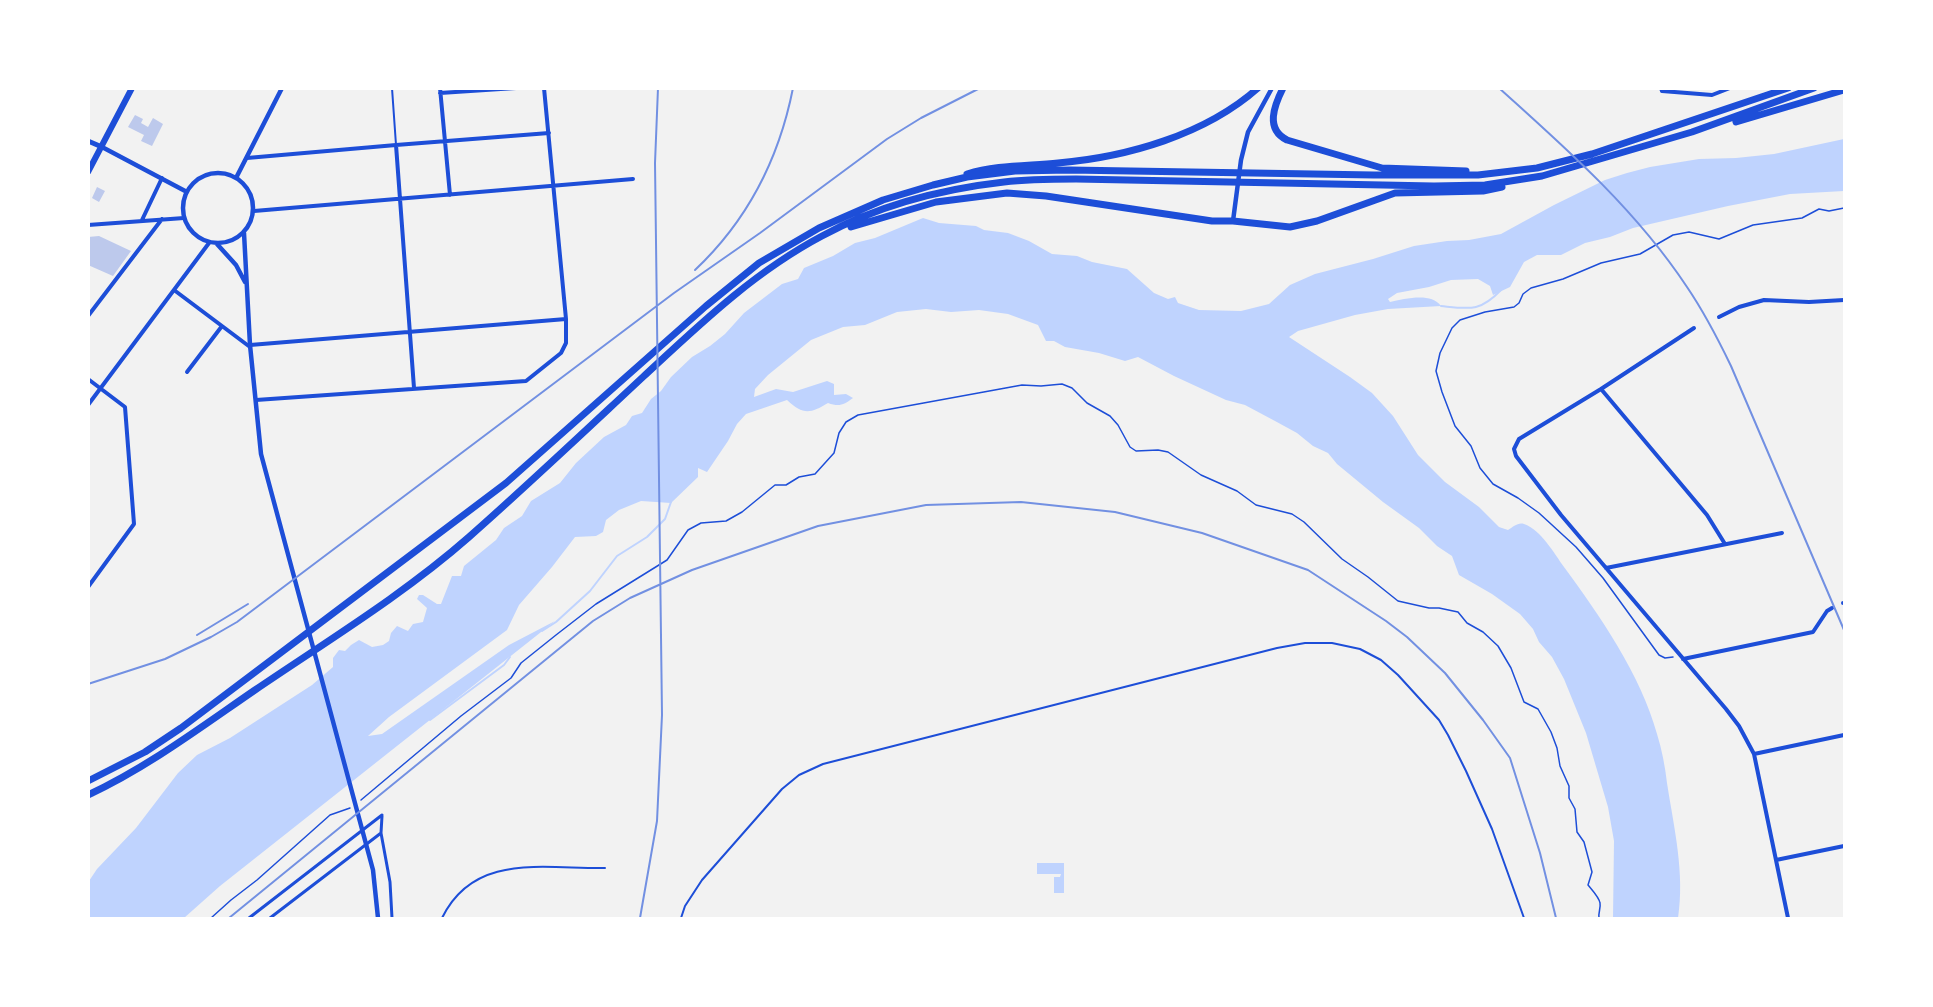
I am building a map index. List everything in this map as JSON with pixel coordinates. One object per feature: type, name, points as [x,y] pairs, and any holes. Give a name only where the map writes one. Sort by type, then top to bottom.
[{"type":"highway","points":[[88,781],[145,752],[181,728],[506,483],[706,306],[759,263],[819,228],[884,200],[984,169],[1059,163],[1145,146],[1201,126],[1236,105],[1258,88]]},
{"type":"highway","points":[[1283,88],[1274,109],[1273,124],[1279,136],[1291,142],[1382,168],[1504,172]]},
{"type":"highway","points":[[933,184],[1015,171],[1070,170],[1478,175],[1537,168],[1592,154],[1788,88]]},
{"type":"highway","points":[[1618,155],[1692,132],[1814,88]]},
{"type":"highway","points":[[822,236],[936,202],[1008,193],[1046,196],[1212,221],[1233,221],[1279,227],[1299,226],[1395,193],[1483,191],[1845,90]]},
{"type":"highway","points":[[88,795],[148,763],[425,573],[466,540],[721,304],[765,271],[822,236],[866,216],[924,197],[1006,181],[1076,179],[1434,186],[1485,185],[1537,177]]},
{"type":"main road","points":[[88,172],[132,88]]},
{"type":"main road","points":[[88,141],[102,147]]},
{"type":"street","points":[[236,178],[282,88]]},
{"type":"street","points":[[450,195],[440,91],[516,88]]},
{"type":"street","points":[[256,400],[526,381],[561,354],[566,342],[566,319],[544,88]]},
{"type":"street","points":[[1233,221],[1241,159],[1248,132],[1272,88]]},
{"type":"street","points":[[1660,88],[1662,91],[1712,95],[1730,88]]},
{"type":"street","points":[[247,158],[549,133]]},
{"type":"street","points":[[396,145],[398,199],[414,388]]},
{"type":"street","points":[[102,147],[187,192]]},
{"type":"street","points":[[244,233],[217,244],[209,243],[195,235],[184,218],[183,203],[192,185],[205,175],[222,173],[236,178],[248,189],[254,203],[252,219],[244,233],[261,454],[374,870],[378,918]]},
{"type":"street","points":[[142,220],[162,178]]},
{"type":"street","points":[[254,211],[633,180]]},
{"type":"street","points":[[88,225],[184,218]]},
{"type":"street","points":[[88,316],[162,219]]},
{"type":"street","points":[[88,405],[209,243]]},
{"type":"street","points":[[217,244],[236,265],[247,287]]},
{"type":"street","points":[[174,290],[251,346],[566,319]]},
{"type":"street","points":[[1719,317],[1739,307],[1764,300],[1809,302],[1845,300]]},
{"type":"street","points":[[188,372],[222,326]]},
{"type":"street","points":[[1694,328],[1519,439],[1514,449],[1516,456],[1561,515],[1739,726],[1754,754],[1788,918]]},
{"type":"street","points":[[88,379],[126,407],[134,526],[88,587]]},
{"type":"street","points":[[1601,389],[1707,515],[1725,544]]},
{"type":"street","points":[[1606,568],[1782,533]]},
{"type":"street","points":[[1683,659],[1813,632],[1827,610],[1832,608]]},
{"type":"street","points":[[1754,754],[1845,735]]},
{"type":"street","points":[[249,918],[382,815],[381,833],[390,882],[392,918]]},
{"type":"street","points":[[270,918],[381,833]]},
{"type":"street","points":[[1776,860],[1845,846]]},
{"type":"lane","points":[[392,88],[396,145]]},
{"type":"lane","points":[[681,918],[685,906],[702,880],[782,789],[799,775],[823,764],[1277,648],[1305,643],[1332,643],[1360,649],[1382,660],[1439,720],[1466,771],[1492,829],[1524,918]]},
{"type":"lane","points":[[442,918],[459,892],[474,881],[507,868],[604,868]]},
{"type":"path","points":[[1680,654],[1665,658],[1659,655],[1603,578],[1576,547],[1539,513],[1493,484],[1484,475],[1471,447],[1455,426],[1442,392],[1436,371],[1440,353],[1452,328],[1460,320],[1485,312],[1514,307],[1519,303],[1523,294],[1531,288],[1563,279],[1601,263],[1640,255],[1673,236],[1689,232],[1719,239],[1753,225],[1802,218],[1819,209],[1829,211],[1845,207]]},
{"type":"path","points":[[211,918],[330,815],[346,810],[365,798],[461,716],[511,678],[521,663],[556,635],[596,604],[667,560],[688,530],[701,523],[726,521],[742,512],[775,485],[786,485],[799,477],[815,474],[834,453],[839,433],[846,422],[858,415],[1022,385],[1062,384],[1072,388],[1087,403],[1110,416],[1118,425],[1130,447],[1136,451],[1168,452],[1201,475],[1237,491],[1256,505],[1292,514],[1304,522],[1342,559],[1398,601],[1458,612],[1467,623],[1493,639],[1511,668],[1524,702],[1538,709],[1551,732],[1560,766],[1569,786],[1569,798],[1575,809],[1577,832],[1584,842],[1592,872],[1588,885],[1601,905],[1599,918]]},
{"type":"water","points":[[1844,139],[1844,191],[1790,194],[1633,228],[1585,243],[1561,255],[1537,255],[1524,262],[1510,287],[1493,295],[1490,286],[1478,279],[1451,280],[1397,293],[1388,299],[1390,302],[1424,298],[1431,299],[1441,306],[1388,309],[1355,315],[1298,331],[1289,337],[1372,393],[1393,416],[1418,455],[1445,482],[1479,507],[1499,527],[1508,530],[1522,524],[1536,531],[1591,605],[1630,668],[1650,712],[1659,740],[1678,850],[1680,901],[1678,918],[1613,918],[1614,841],[1608,807],[1586,733],[1564,679],[1533,629],[1520,614],[1459,575],[1452,556],[1337,464],[1328,453],[1245,405],[1226,400],[1138,357],[1125,361],[1099,353],[1065,347],[1054,341],[1046,341],[1038,325],[1008,314],[979,310],[951,312],[926,309],[897,312],[865,325],[843,327],[811,340],[768,375],[755,389],[754,397],[776,389],[793,392],[827,381],[834,384],[834,395],[846,394],[853,398],[841,405],[828,403],[811,411],[802,410],[787,400],[746,414],[737,424],[707,472],[698,468],[698,477],[671,503],[641,501],[619,510],[606,520],[603,532],[596,536],[575,537],[519,605],[507,630],[389,717],[368,736],[382,734],[509,645],[555,621],[220,886],[184,918],[89,918],[89,881],[97,869],[136,828],[178,773],[197,755],[230,738],[312,685],[333,667],[333,658],[339,650],[345,651],[359,640],[372,647],[383,645],[389,641],[391,633],[397,626],[408,631],[413,624],[423,622],[427,608],[417,599],[419,595],[441,604],[452,576],[461,576],[464,566],[496,540],[504,528],[522,516],[531,501],[560,483],[576,463],[604,437],[626,425],[632,416],[642,413],[651,399],[692,357],[725,334],[744,313],[782,284],[798,279],[804,268],[833,256],[855,243],[875,238],[923,218],[939,223],[976,226],[984,230],[1008,233],[1029,241],[1052,254],[1077,256],[1092,262],[1127,269],[1154,293],[1168,299],[1175,297],[1178,303],[1199,310],[1241,311],[1269,304],[1290,285],[1315,274],[1414,246],[1501,234],[1605,180],[1627,173],[1699,159],[1774,154]]},
{"type":"water","points":[[1037,863],[1064,863],[1064,893],[1054,893],[1054,877],[1060,877],[1061,874],[1037,874]]},
{"type":"building","points":[[135,115],[143,119],[141,123],[148,127],[153,118],[163,124],[152,146],[141,141],[144,135],[128,127]]},
{"type":"building","points":[[97,187],[105,191],[99,202],[92,198]]},
{"type":"building","points":[[99,236],[131,251],[113,276],[88,265],[88,237]]},
{"type":"waterway","points":[[1441,306],[1460,308],[1480,306],[1501,290]]},
{"type":"waterway","points":[[542,631],[556,622],[590,591],[617,556],[647,537],[665,519],[671,502]]},
{"type":"waterway","points":[[430,720],[504,665],[510,657]]},
{"type":"railway","points":[[640,918],[657,821],[662,715],[655,163],[658,88]]},
{"type":"railway","points":[[695,270],[730,231],[758,187],[779,140],[793,88]]},
{"type":"railway","points":[[88,684],[165,659],[237,622],[674,293],[887,139],[921,118],[980,88]]},
{"type":"railway","points":[[1499,88],[1575,157],[1623,206],[1646,232],[1693,296],[1731,366],[1844,630]]},
{"type":"railway","points":[[229,918],[593,621],[630,598],[692,570],[818,526],[926,505],[1021,502],[1115,512],[1202,533],[1308,570],[1407,637],[1445,673],[1510,758],[1540,853],[1556,918]]},
{"type":"railway","points":[[197,635],[248,604]]}]
